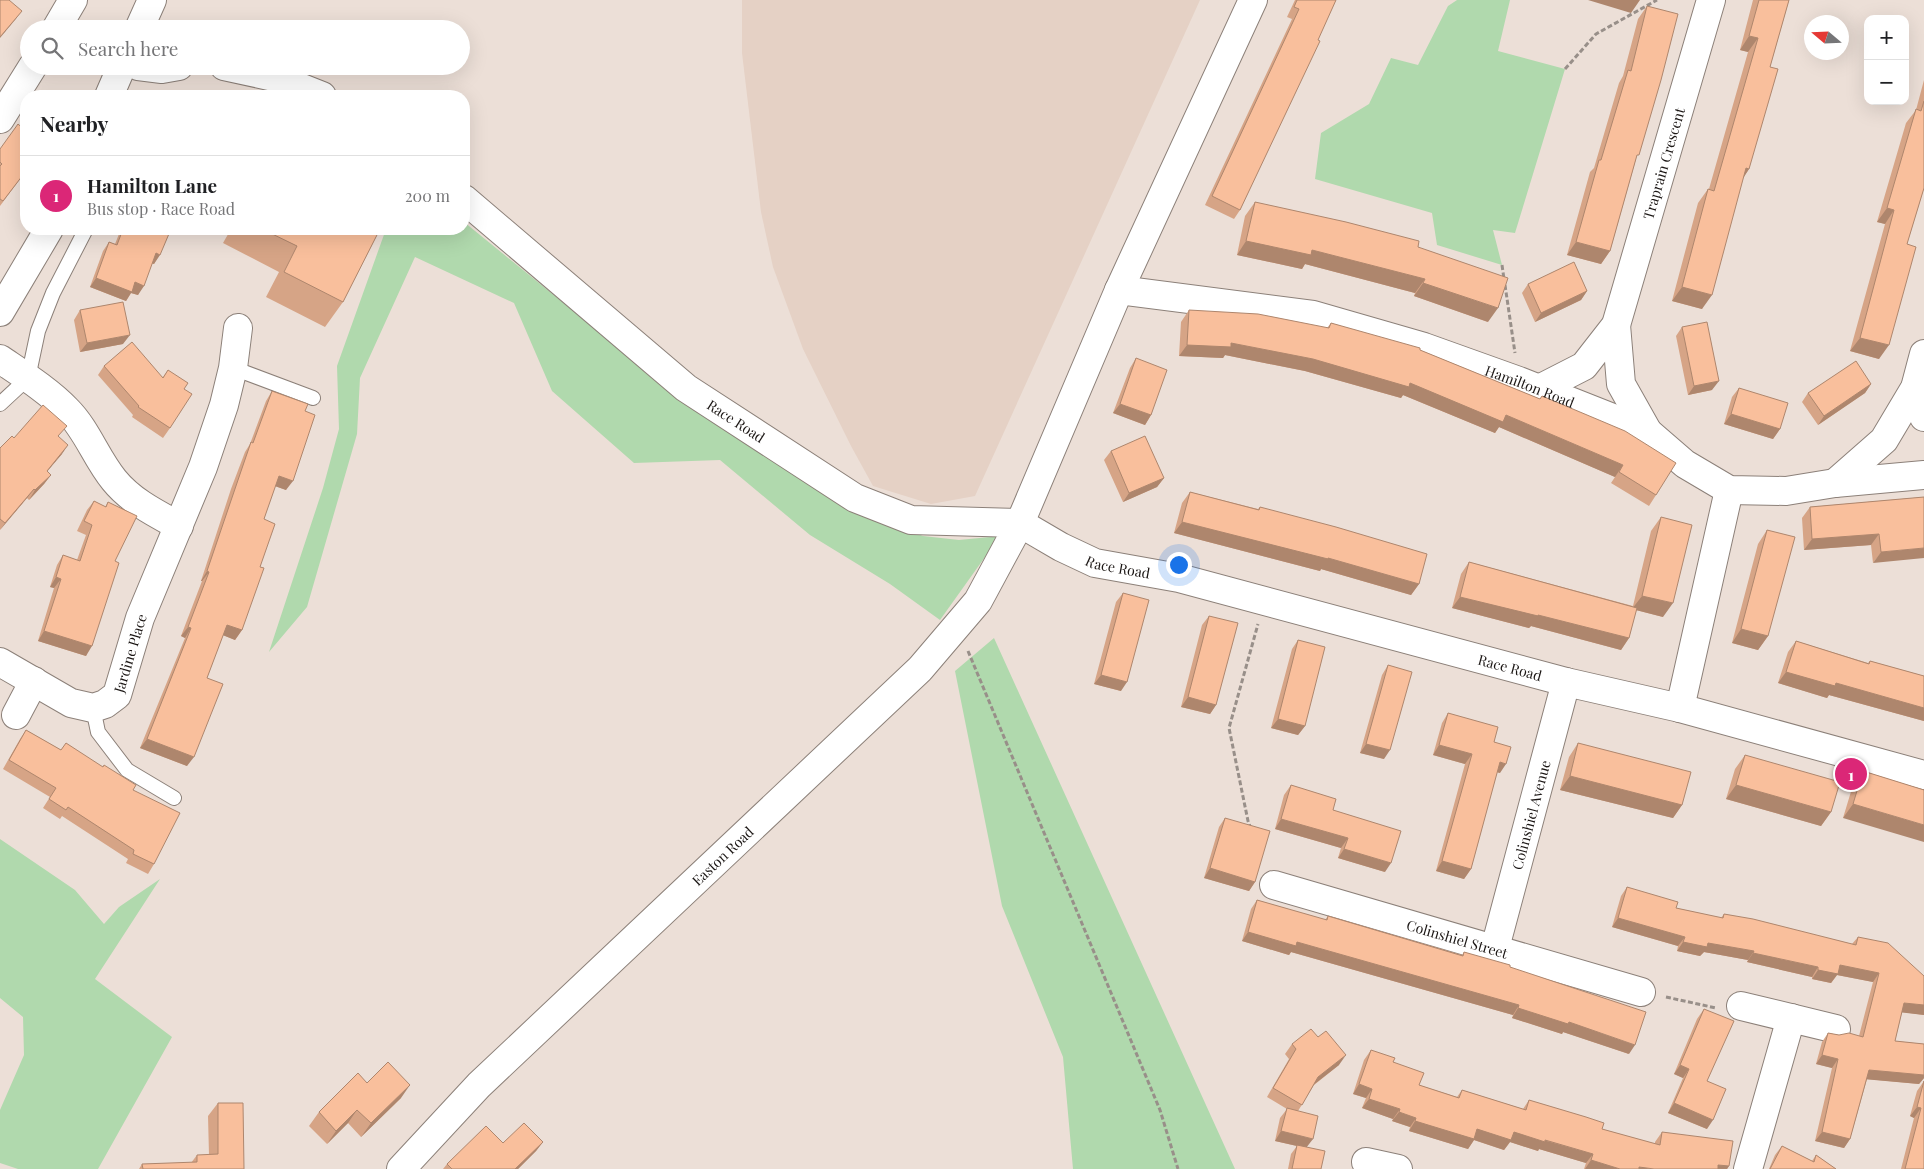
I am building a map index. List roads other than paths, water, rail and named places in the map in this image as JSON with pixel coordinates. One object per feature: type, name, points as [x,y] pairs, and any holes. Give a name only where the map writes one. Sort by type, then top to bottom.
[{"type":"street","points":[[61,20],[73,0]]},
{"type":"street","points":[[143,20],[152,0]]},
{"type":"street","name":"Easton Road","points":[[401,1169],[479,1085],[920,669],[978,601],[1020,523],[1119,290],[1253,0]]},
{"type":"street","name":"Traprain Crescent","points":[[1648,432],[1621,384],[1616,325],[1711,0]]},
{"type":"street","points":[[0,120],[28,75]]},
{"type":"street","points":[[112,90],[118,75]]},
{"type":"street","points":[[265,75],[307,90]]},
{"type":"street","name":"Race Road","points":[[470,204],[686,388],[855,498],[911,520],[1020,523],[1060,547],[1095,563],[1180,578],[1566,682],[1680,708],[1924,775]]},
{"type":"street","points":[[0,312],[45,235]]},
{"type":"street","name":"Hamilton Road","points":[[1119,290],[1313,315],[1424,347],[1529,385],[1648,432],[1685,464],[1729,490],[1786,491],[1836,483],[1924,475]]},
{"type":"street","name":"Traprain Crescent","points":[[1529,385],[1584,366],[1616,325]]},
{"type":"street","name":"Jardine Place","points":[[93,708],[105,704],[116,694],[140,618],[203,467],[224,406],[233,368],[238,328]]},
{"type":"street","points":[[1836,483],[1884,440],[1915,388],[1924,354]]},
{"type":"street","points":[[0,359],[28,378],[67,409],[83,430],[114,479],[136,502],[179,526]]},
{"type":"street","points":[[1915,388],[1924,417]]},
{"type":"street","points":[[1680,708],[1729,490]]},
{"type":"street","points":[[0,662],[71,703],[93,708]]},
{"type":"street","points":[[16,715],[34,681]]},
{"type":"street","name":"Colinshiel Avenue","points":[[1495,948],[1566,682]]},
{"type":"street","name":"Colinshiel Street","points":[[1274,885],[1641,992]]},
{"type":"street","points":[[1741,1006],[1836,1029]]},
{"type":"street","points":[[1748,1169],[1791,1018]]},
{"type":"street","points":[[1366,1162],[1398,1169]]},
{"type":"lane","points":[[0,404],[28,378],[38,331],[53,293],[83,235]]},
{"type":"lane","points":[[233,368],[313,398]]},
{"type":"lane","points":[[93,708],[98,732],[127,770],[174,798]]},
{"type":"place","name":"Hamilton Lane","points":[[1851,774]]}]
